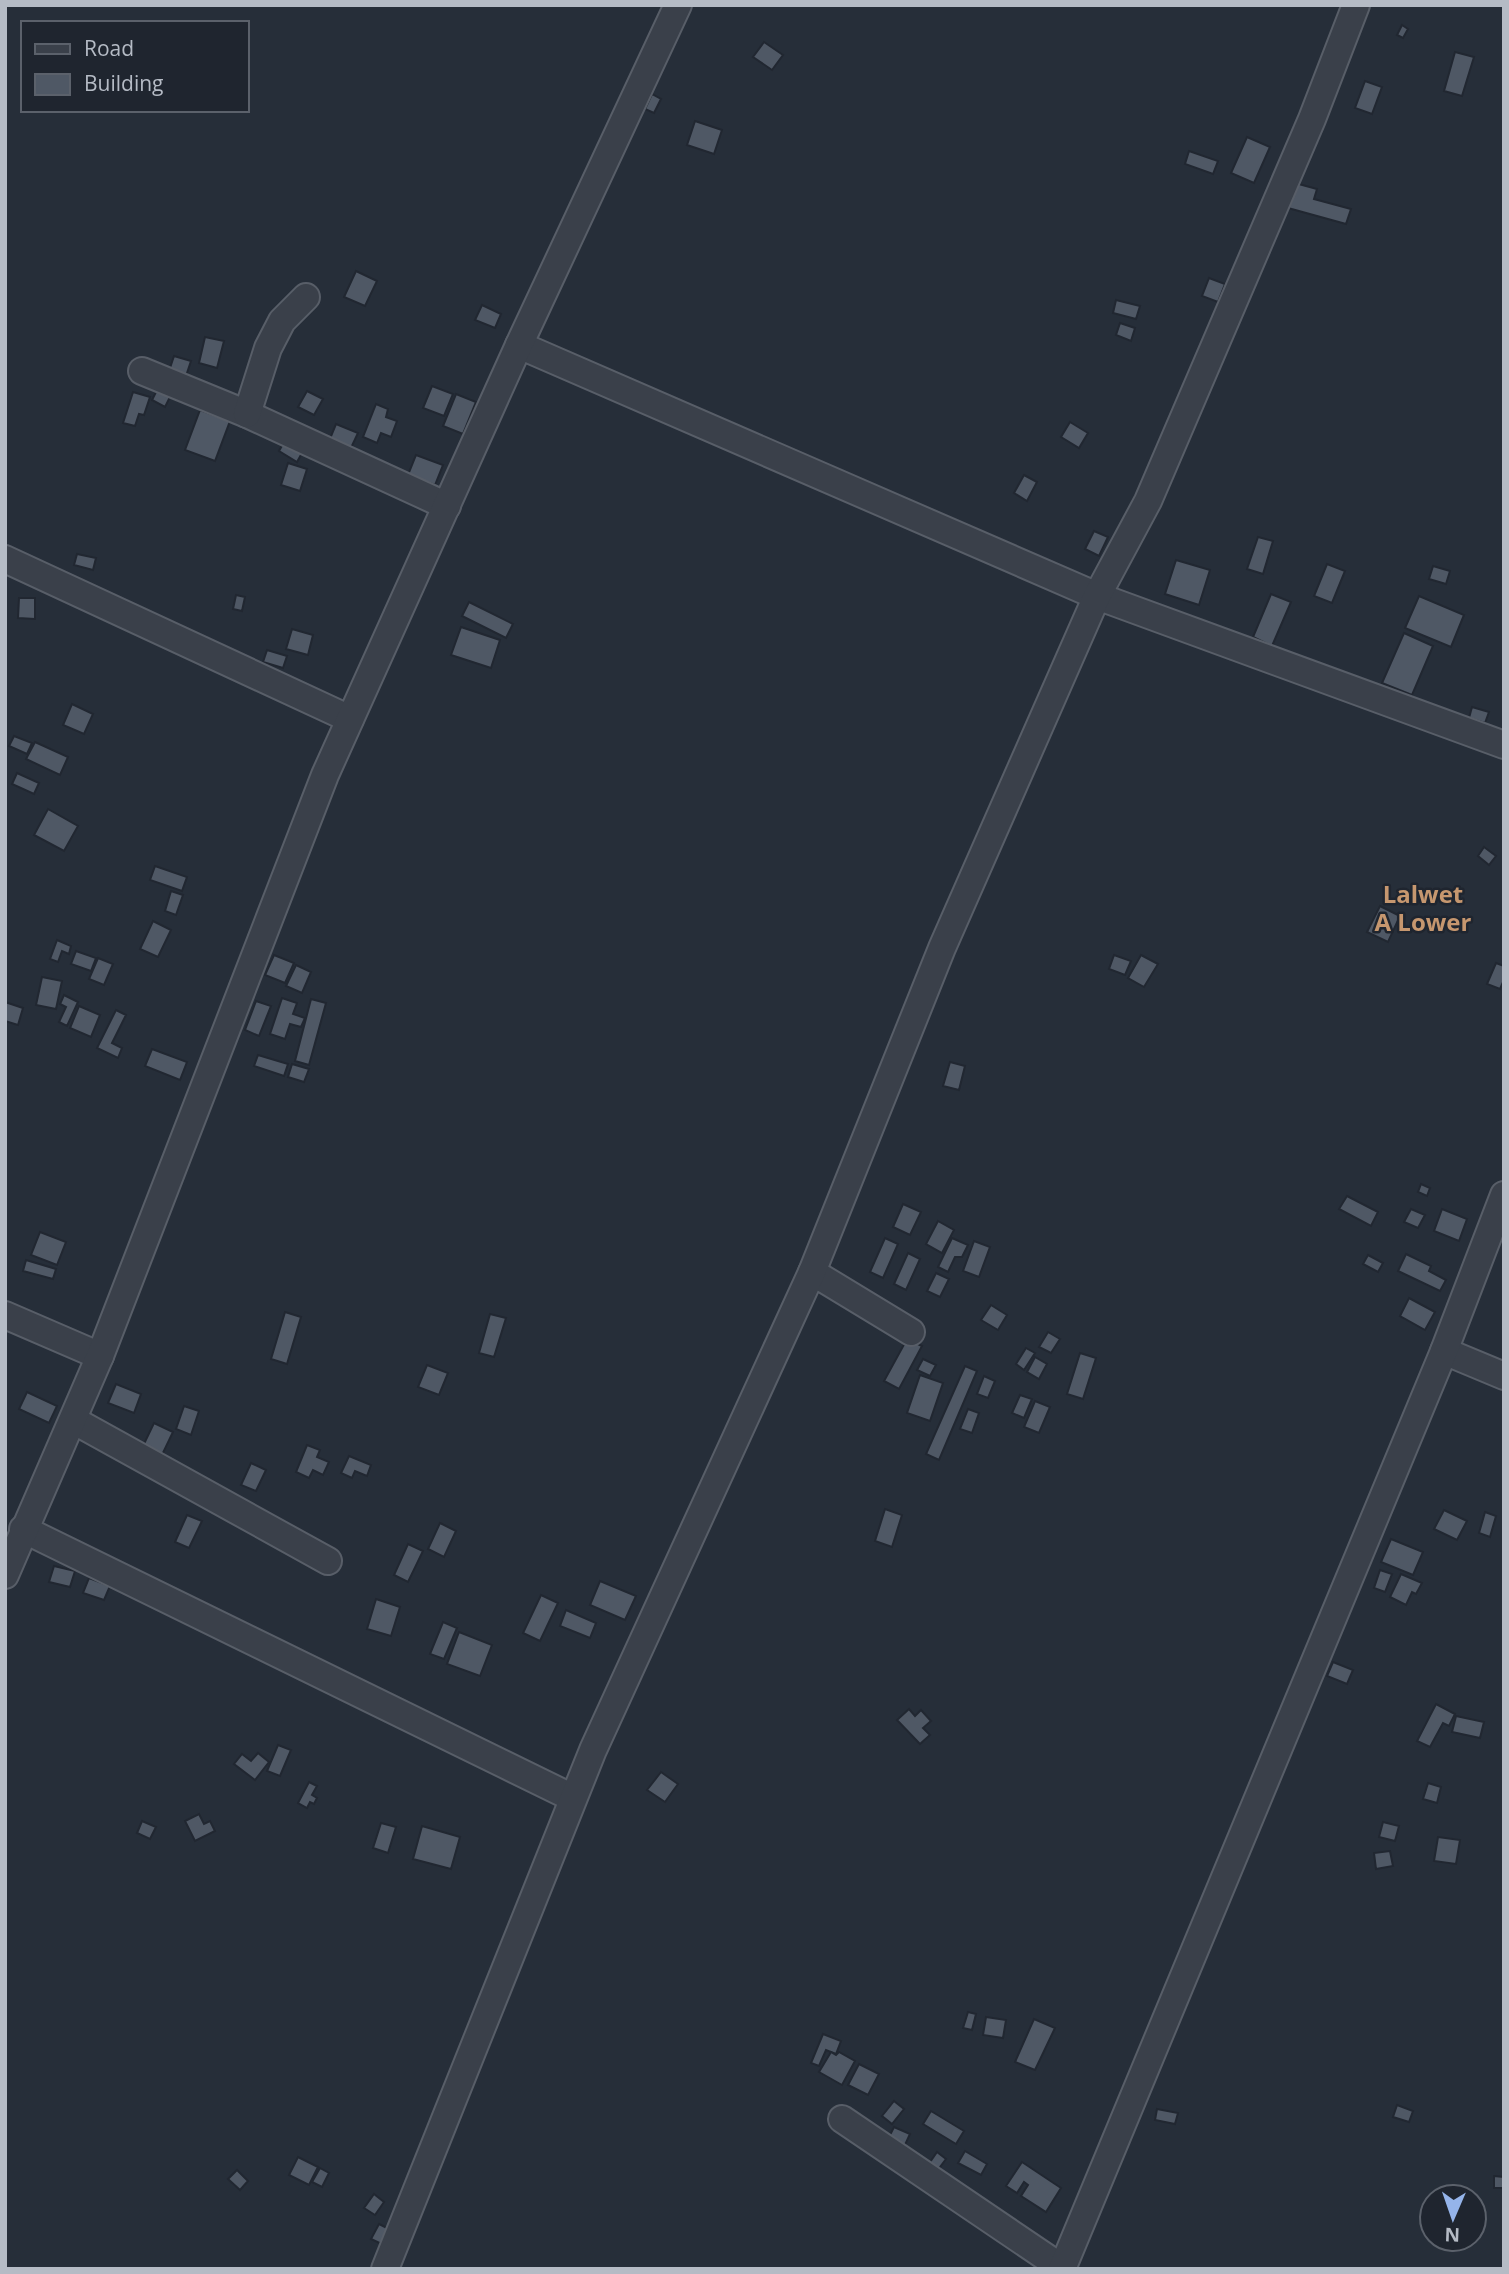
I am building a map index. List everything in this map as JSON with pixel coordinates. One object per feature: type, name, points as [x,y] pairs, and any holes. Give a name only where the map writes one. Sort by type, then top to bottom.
[{"type":"street","points":[[5,1575],[100,1356],[325,775],[519,345],[678,5]]},
{"type":"street","points":[[385,2269],[593,1749],[812,1272],[942,948],[1097,596],[1148,501],[1312,120],[1356,5]]},
{"type":"street","points":[[247,414],[268,348],[282,321],[306,296]]},
{"type":"street","points":[[519,345],[1097,596],[1504,745]]},
{"type":"street","points":[[142,371],[247,414],[447,506]]},
{"type":"street","points":[[5,559],[350,719]]},
{"type":"street","points":[[842,2119],[1062,2268],[1444,1351],[1504,1195]]},
{"type":"street","points":[[812,1272],[911,1332]]},
{"type":"street","points":[[5,1315],[100,1356]]},
{"type":"street","points":[[1444,1351],[1504,1376]]},
{"type":"street","points":[[74,1420],[328,1561]]},
{"type":"street","points":[[23,1529],[573,1798]]},
{"type":"building","points":[[1402,25],[1408,29],[1403,38],[1397,35]]},
{"type":"building","points":[[764,42],[783,55],[772,70],[753,57]]},
{"type":"building","points":[[1455,52],[1474,57],[1462,96],[1444,91]]},
{"type":"building","points":[[1365,81],[1382,87],[1372,114],[1355,108]]},
{"type":"building","points":[[652,94],[661,99],[654,113],[645,109]]},
{"type":"building","points":[[695,121],[722,130],[714,154],[687,145]]},
{"type":"building","points":[[1247,137],[1270,147],[1254,183],[1231,173]]},
{"type":"building","points":[[1189,151],[1218,161],[1213,174],[1185,164]]},
{"type":"building","points":[[1295,183],[1317,189],[1314,199],[1351,209],[1346,224],[1288,208]]},
{"type":"building","points":[[356,271],[377,281],[365,306],[344,297]]},
{"type":"building","points":[[1209,278],[1225,284],[1218,302],[1202,296]]},
{"type":"building","points":[[1116,300],[1140,306],[1136,319],[1113,313]]},
{"type":"building","points":[[482,305],[501,314],[495,328],[475,320]]},
{"type":"building","points":[[1120,323],[1135,328],[1131,341],[1116,335]]},
{"type":"building","points":[[205,337],[224,341],[217,368],[199,363]]},
{"type":"building","points":[[174,356],[191,361],[185,379],[168,374]]},
{"type":"building","points":[[159,386],[172,393],[165,407],[152,400]]},
{"type":"building","points":[[432,386],[453,394],[444,416],[423,408]]},
{"type":"building","points":[[307,391],[323,399],[314,415],[298,407]]},
{"type":"building","points":[[133,392],[150,397],[144,415],[139,414],[135,426],[123,423]]},
{"type":"building","points":[[456,394],[476,402],[463,434],[443,426]]},
{"type":"building","points":[[376,404],[388,409],[386,417],[397,421],[391,437],[381,433],[377,443],[363,437]]},
{"type":"building","points":[[200,410],[230,421],[215,461],[185,450]]},
{"type":"building","points":[[1070,422],[1088,433],[1079,448],[1061,437]]},
{"type":"building","points":[[336,424],[358,433],[350,450],[329,441]]},
{"type":"building","points":[[284,442],[302,453],[297,462],[279,451]]},
{"type":"building","points":[[416,455],[443,465],[435,485],[408,475]]},
{"type":"building","points":[[288,463],[307,469],[300,491],[281,485]]},
{"type":"building","points":[[1024,475],[1037,482],[1027,501],[1014,493]]},
{"type":"building","points":[[1094,531],[1108,537],[1099,556],[1085,549]]},
{"type":"building","points":[[1258,537],[1273,541],[1263,574],[1247,569]]},
{"type":"building","points":[[77,554],[96,558],[93,570],[74,565]]},
{"type":"building","points":[[1176,560],[1210,570],[1199,605],[1165,594]]},
{"type":"building","points":[[1327,564],[1345,571],[1332,603],[1314,596]]},
{"type":"building","points":[[1433,566],[1450,571],[1446,584],[1429,579]]},
{"type":"building","points":[[1271,594],[1291,602],[1272,646],[1253,637]]},
{"type":"building","points":[[236,595],[245,597],[242,611],[233,609]]},
{"type":"building","points":[[1419,596],[1464,615],[1451,647],[1405,628]]},
{"type":"building","points":[[19,598],[35,598],[35,619],[18,618]]},
{"type":"building","points":[[469,602],[513,624],[506,638],[462,616]]},
{"type":"building","points":[[461,627],[500,640],[491,668],[451,655]]},
{"type":"building","points":[[292,629],[313,635],[308,655],[286,649]]},
{"type":"building","points":[[1404,633],[1433,646],[1412,695],[1382,683]]},
{"type":"building","points":[[267,650],[287,656],[283,668],[263,662]]},
{"type":"building","points":[[72,704],[93,714],[84,734],[63,725]]},
{"type":"building","points":[[1472,707],[1489,712],[1485,723],[1469,718]]},
{"type":"building","points":[[14,736],[32,743],[27,754],[9,746]]},
{"type":"building","points":[[35,742],[68,757],[60,775],[26,759]]},
{"type":"building","points":[[17,773],[39,783],[34,794],[12,784]]},
{"type":"building","points":[[48,809],[78,826],[64,851],[34,835]]},
{"type":"building","points":[[1484,847],[1496,856],[1489,865],[1478,856]]},
{"type":"building","points":[[155,866],[187,877],[182,891],[150,880]]},
{"type":"building","points":[[171,891],[183,895],[176,915],[165,911]]},
{"type":"building","points":[[1380,906],[1400,916],[1388,942],[1367,932]]},
{"type":"building","points":[[153,921],[171,930],[158,957],[140,949]]},
{"type":"building","points":[[57,940],[71,946],[69,954],[62,951],[58,962],[50,959]]},
{"type":"building","points":[[76,951],[96,958],[91,971],[71,964]]},
{"type":"building","points":[[274,955],[294,963],[285,983],[265,975]]},
{"type":"building","points":[[1114,955],[1131,961],[1125,975],[1109,969]]},
{"type":"building","points":[[1141,955],[1158,964],[1144,987],[1128,978]]},
{"type":"building","points":[[98,958],[113,964],[104,985],[89,979]]},
{"type":"building","points":[[1496,963],[1504,966],[1504,980],[1500,989],[1487,984]]},
{"type":"building","points":[[296,965],[311,972],[302,993],[286,986]]},
{"type":"building","points":[[42,977],[62,981],[56,1009],[36,1005]]},
{"type":"building","points":[[64,995],[78,1002],[67,1026],[59,1022],[66,1007],[60,1004]]},
{"type":"building","points":[[282,998],[297,1003],[293,1014],[305,1018],[301,1027],[290,1024],[285,1039],[270,1034]]},
{"type":"building","points":[[311,999],[326,1003],[309,1065],[295,1061]]},
{"type":"building","points":[[256,1001],[271,1006],[259,1036],[245,1030]]},
{"type":"building","points":[[5,1002],[23,1008],[18,1025],[5,1021]]},
{"type":"building","points":[[79,1006],[100,1015],[91,1037],[70,1028]]},
{"type":"building","points":[[116,1010],[126,1015],[112,1043],[122,1048],[118,1058],[97,1048]]},
{"type":"building","points":[[152,1049],[187,1062],[180,1080],[145,1066]]},
{"type":"building","points":[[258,1055],[288,1064],[284,1076],[254,1066]]},
{"type":"building","points":[[950,1062],[965,1066],[959,1090],[943,1086]]},
{"type":"building","points":[[292,1064],[309,1069],[304,1082],[288,1077]]},
{"type":"building","points":[[1421,1184],[1430,1188],[1427,1196],[1418,1192]]},
{"type":"building","points":[[1347,1196],[1378,1212],[1371,1226],[1339,1209]]},
{"type":"building","points":[[903,1204],[921,1212],[910,1235],[893,1227]]},
{"type":"building","points":[[1411,1209],[1425,1215],[1418,1228],[1404,1222]]},
{"type":"building","points":[[1442,1209],[1467,1219],[1459,1241],[1434,1231]]},
{"type":"building","points":[[938,1221],[954,1230],[942,1253],[926,1244]]},
{"type":"building","points":[[40,1232],[66,1242],[57,1265],[31,1255]]},
{"type":"building","points":[[885,1238],[898,1244],[883,1278],[870,1272]]},
{"type":"building","points":[[952,1238],[968,1245],[962,1257],[955,1257],[948,1272],[938,1267]]},
{"type":"building","points":[[974,1241],[990,1247],[979,1277],[963,1271]]},
{"type":"building","points":[[908,1253],[920,1259],[906,1290],[894,1284]]},
{"type":"building","points":[[1406,1254],[1431,1266],[1429,1271],[1446,1280],[1440,1291],[1398,1271]]},
{"type":"building","points":[[1368,1255],[1383,1263],[1378,1272],[1363,1264]]},
{"type":"building","points":[[26,1260],[56,1269],[53,1279],[23,1271]]},
{"type":"building","points":[[936,1273],[949,1279],[940,1297],[927,1291]]},
{"type":"building","points":[[1409,1298],[1435,1312],[1425,1330],[1400,1316]]},
{"type":"building","points":[[991,1305],[1007,1315],[998,1330],[981,1320]]},
{"type":"building","points":[[285,1312],[301,1317],[287,1364],[271,1359]]},
{"type":"building","points":[[490,1314],[506,1318],[494,1357],[479,1353]]},
{"type":"building","points":[[1048,1332],[1060,1339],[1051,1353],[1039,1347]]},
{"type":"building","points":[[907,1339],[922,1346],[899,1389],[884,1381]]},
{"type":"building","points":[[1026,1348],[1035,1353],[1024,1370],[1016,1364]]},
{"type":"building","points":[[1080,1353],[1096,1358],[1083,1399],[1067,1394]]},
{"type":"building","points":[[1035,1357],[1047,1364],[1039,1379],[1027,1372]]},
{"type":"building","points":[[923,1359],[936,1365],[930,1376],[917,1370]]},
{"type":"building","points":[[427,1365],[448,1373],[439,1395],[418,1387]]},
{"type":"building","points":[[965,1366],[977,1371],[939,1460],[926,1454]]},
{"type":"building","points":[[920,1375],[943,1383],[930,1421],[907,1413]]},
{"type":"building","points":[[984,1376],[995,1381],[988,1398],[977,1394]]},
{"type":"building","points":[[116,1384],[141,1394],[134,1413],[108,1403]]},
{"type":"building","points":[[27,1392],[57,1406],[49,1423],[19,1409]]},
{"type":"building","points":[[1020,1395],[1032,1399],[1024,1418],[1012,1413]]},
{"type":"building","points":[[1035,1401],[1050,1407],[1039,1433],[1024,1427]]},
{"type":"building","points":[[184,1406],[199,1411],[191,1435],[176,1429]]},
{"type":"building","points":[[968,1409],[979,1413],[972,1433],[960,1429]]},
{"type":"building","points":[[154,1423],[173,1432],[161,1457],[142,1448]]},
{"type":"building","points":[[307,1445],[320,1450],[317,1457],[329,1462],[323,1475],[313,1470],[309,1478],[296,1472]]},
{"type":"building","points":[[349,1456],[371,1465],[367,1476],[355,1471],[352,1478],[341,1473]]},
{"type":"building","points":[[251,1463],[266,1470],[256,1491],[241,1485]]},
{"type":"building","points":[[885,1509],[902,1515],[892,1547],[875,1541]]},
{"type":"building","points":[[1444,1510],[1467,1521],[1457,1540],[1434,1529]]},
{"type":"building","points":[[1485,1512],[1496,1516],[1490,1537],[1479,1533]]},
{"type":"building","points":[[187,1515],[202,1521],[189,1548],[175,1542]]},
{"type":"building","points":[[440,1523],[456,1531],[444,1557],[428,1549]]},
{"type":"building","points":[[1391,1539],[1423,1552],[1413,1575],[1381,1562]]},
{"type":"building","points":[[408,1544],[423,1551],[408,1582],[394,1575]]},
{"type":"building","points":[[54,1566],[75,1571],[70,1587],[49,1582]]},
{"type":"building","points":[[1380,1570],[1392,1574],[1385,1592],[1374,1588]]},
{"type":"building","points":[[1401,1574],[1422,1583],[1416,1594],[1412,1592],[1406,1605],[1390,1597]]},
{"type":"building","points":[[89,1578],[110,1586],[104,1600],[83,1593]]},
{"type":"building","points":[[600,1581],[636,1596],[625,1620],[590,1605]]},
{"type":"building","points":[[541,1595],[558,1603],[540,1641],[523,1633]]},
{"type":"building","points":[[376,1599],[400,1607],[391,1636],[367,1629]]},
{"type":"building","points":[[566,1610],[596,1623],[590,1638],[560,1626]]},
{"type":"building","points":[[443,1622],[457,1628],[444,1659],[430,1654]]},
{"type":"building","points":[[459,1632],[492,1645],[480,1676],[447,1664]]},
{"type":"building","points":[[1333,1662],[1353,1670],[1347,1684],[1327,1676]]},
{"type":"building","points":[[1436,1704],[1455,1714],[1449,1726],[1443,1723],[1430,1747],[1417,1741]]},
{"type":"building","points":[[909,1709],[915,1716],[921,1710],[931,1721],[923,1728],[930,1735],[920,1744],[897,1720]]},
{"type":"building","points":[[1456,1716],[1484,1722],[1480,1738],[1452,1732]]},
{"type":"building","points":[[278,1745],[291,1750],[280,1776],[267,1771]]},
{"type":"building","points":[[258,1753],[269,1762],[255,1780],[234,1764],[242,1754],[251,1761]]},
{"type":"building","points":[[661,1772],[678,1784],[665,1802],[647,1790]]},
{"type":"building","points":[[309,1782],[317,1786],[312,1795],[317,1798],[314,1804],[310,1802],[307,1808],[298,1803]]},
{"type":"building","points":[[1428,1783],[1441,1787],[1437,1803],[1423,1799]]},
{"type":"building","points":[[199,1814],[204,1824],[210,1821],[215,1831],[195,1841],[185,1821]]},
{"type":"building","points":[[142,1821],[156,1827],[150,1839],[137,1833]]},
{"type":"building","points":[[1383,1822],[1399,1826],[1395,1841],[1379,1837]]},
{"type":"building","points":[[381,1823],[396,1827],[388,1853],[373,1848]]},
{"type":"building","points":[[422,1826],[460,1837],[451,1869],[413,1859]]},
{"type":"building","points":[[1438,1837],[1460,1840],[1456,1864],[1434,1861]]},
{"type":"building","points":[[1390,1851],[1393,1866],[1376,1869],[1374,1853]]},
{"type":"building","points":[[968,2012],[976,2014],[972,2030],[963,2028]]},
{"type":"building","points":[[986,2017],[1006,2020],[1003,2038],[983,2035]]},
{"type":"building","points":[[1034,2019],[1055,2028],[1035,2070],[1015,2062]]},
{"type":"building","points":[[823,2034],[841,2041],[836,2054],[826,2050],[819,2066],[811,2063]]},
{"type":"building","points":[[831,2052],[836,2055],[839,2052],[855,2061],[842,2085],[819,2072]]},
{"type":"building","points":[[859,2064],[879,2074],[868,2095],[848,2085]]},
{"type":"building","points":[[894,2101],[904,2109],[892,2124],[882,2116]]},
{"type":"building","points":[[1397,2105],[1413,2111],[1409,2122],[1393,2117]]},
{"type":"building","points":[[1157,2109],[1178,2113],[1175,2124],[1155,2120]]},
{"type":"building","points":[[931,2111],[964,2131],[956,2144],[923,2124]]},
{"type":"building","points":[[894,2127],[910,2134],[904,2147],[888,2139]]},
{"type":"building","points":[[965,2151],[987,2164],[981,2175],[958,2163]]},
{"type":"building","points":[[937,2152],[946,2159],[937,2171],[928,2165]]},
{"type":"building","points":[[298,2157],[318,2167],[309,2185],[289,2175]]},
{"type":"building","points":[[1022,2162],[1061,2188],[1046,2212],[1021,2196],[1028,2185],[1024,2182],[1017,2193],[1006,2186]]},
{"type":"building","points":[[320,2168],[329,2173],[322,2187],[312,2182]]},
{"type":"building","points":[[237,2170],[248,2181],[240,2190],[228,2179]]},
{"type":"building","points":[[1494,2176],[1504,2177],[1504,2188],[1494,2188]]},
{"type":"building","points":[[374,2194],[384,2202],[375,2215],[364,2208]]},
{"type":"building","points":[[379,2224],[395,2232],[388,2247],[371,2239]]},
{"type":"district","name":"Lalwet A Lower","points":[[1423,909]]}]
